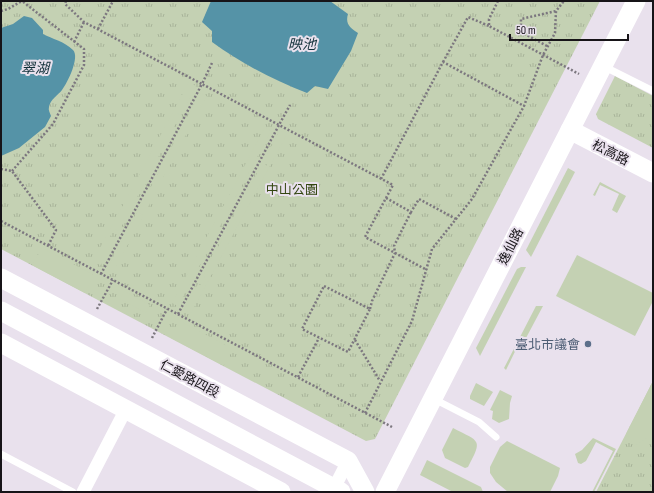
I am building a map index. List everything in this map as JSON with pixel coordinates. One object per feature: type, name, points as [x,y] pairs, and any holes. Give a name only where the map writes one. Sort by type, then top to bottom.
[{"type":"main road","name":"逸仙路","points":[[385,492],[636,1]]},
{"type":"main road","name":"松高路","points":[[570,130],[653,173]]},
{"type":"main road","name":"仁愛路四段","points":[[1,278],[348,461]]},
{"type":"main road","points":[[1,311],[336,491]]},
{"type":"main road","points":[[1,343],[281,492]]},
{"type":"main road","points":[[348,461],[365,492]]},
{"type":"street","points":[[83,492],[126,409]]},
{"type":"street","points":[[336,491],[348,461]]},
{"type":"lane","points":[[603,66],[653,91]]},
{"type":"lane","points":[[432,398],[479,422],[496,437]]},
{"type":"lane","points":[[1,454],[73,492]]},
{"type":"path","points":[[1,11],[8,9],[22,1],[84,49],[84,65],[53,124],[12,171]]},
{"type":"path","points":[[66,1],[65,4],[84,22],[393,185],[365,237],[426,270]]},
{"type":"path","points":[[98,29],[113,1]]},
{"type":"path","points":[[489,26],[489,19],[498,1]]},
{"type":"path","points":[[365,413],[412,321],[432,249],[472,199],[524,106],[543,55],[555,33],[556,11],[564,1]]},
{"type":"path","points":[[547,46],[521,32],[520,19],[556,11]]},
{"type":"path","points":[[381,179],[468,17],[489,26],[579,74]]},
{"type":"path","points":[[74,42],[84,22]]},
{"type":"path","points":[[443,62],[524,106]]},
{"type":"path","points":[[101,274],[212,63]]},
{"type":"path","points":[[178,314],[290,104]]},
{"type":"path","points":[[1,169],[12,171],[56,230],[48,246]]},
{"type":"path","points":[[386,198],[412,212]]},
{"type":"path","points":[[370,309],[324,286],[302,329],[348,352],[370,309],[372,300],[395,253],[394,246],[418,199],[456,219]]},
{"type":"path","points":[[1,221],[392,427]]},
{"type":"path","points":[[96,312],[112,280]]},
{"type":"path","points":[[151,340],[167,308]]},
{"type":"path","points":[[298,378],[320,338]]},
{"type":"path","points":[[355,340],[381,382]]},
{"type":"green space","name":"中山公園","points":[[1,1],[600,1],[375,439],[366,441],[1,249]]},
{"type":"green space","points":[[615,76],[653,96],[653,148],[598,119],[596,114]]},
{"type":"green space","points":[[189,82],[196,86],[181,115],[176,113],[172,121],[176,123],[150,173],[146,171],[141,179],[145,182],[119,231],[114,229],[110,237],[114,239],[101,265],[93,261]]},
{"type":"green space","points":[[200,93],[207,96],[176,153],[170,150]]},
{"type":"green space","points":[[265,127],[271,131],[241,187],[235,184]]},
{"type":"green space","points":[[280,130],[287,134],[191,313],[184,310],[198,284],[202,286],[206,278],[203,276],[229,226],[233,228],[237,220],[233,218],[260,168],[264,170],[268,162],[264,160]]},
{"type":"green space","points":[[168,154],[174,157],[146,211],[140,208]]},
{"type":"green space","points":[[568,168],[575,172],[531,257],[526,250]]},
{"type":"green space","points":[[600,182],[626,196],[617,213],[612,210],[619,194],[600,185],[595,196],[593,195]]},
{"type":"green space","points":[[233,188],[239,191],[210,245],[204,242]]},
{"type":"green space","points":[[137,212],[144,215],[113,272],[107,269]]},
{"type":"green space","points":[[202,246],[208,250],[178,306],[172,303]]},
{"type":"green space","points":[[42,248],[94,275],[85,293],[32,265]]},
{"type":"green space","points":[[577,255],[653,293],[653,301],[635,336],[556,296]]},
{"type":"green space","points":[[526,267],[480,356],[476,348],[517,269]]},
{"type":"green space","points":[[124,291],[150,305],[146,313],[120,299]]},
{"type":"green space","points":[[536,306],[543,306],[526,338],[522,337],[506,370],[504,368]]},
{"type":"green space","points":[[180,321],[233,349],[224,366],[171,338]]},
{"type":"green space","points":[[653,381],[653,492],[596,492]]},
{"type":"green space","points":[[653,381],[653,440],[650,436],[635,446],[626,434]]},
{"type":"green space","points":[[476,383],[493,392],[484,406],[470,399]]},
{"type":"green space","points":[[500,390],[512,396],[509,419],[499,423],[492,419],[493,411],[490,410]]},
{"type":"green space","points":[[453,428],[474,439],[476,442],[476,451],[468,467],[465,468],[445,458],[442,450]]},
{"type":"green space","points":[[593,438],[616,449],[594,492],[592,492],[613,451],[596,442],[586,461],[581,464],[578,463],[575,454],[582,450]]},
{"type":"green space","points":[[507,441],[560,468],[558,476],[550,492],[508,492],[496,482],[490,473],[490,467],[500,447]]},
{"type":"green space","points":[[427,460],[481,487],[483,492],[453,492],[420,475]]},
{"type":"water","name":"映池","points":[[211,1],[330,1],[348,14],[347,20],[349,25],[358,33],[351,51],[328,89],[315,86],[307,93],[258,70],[234,57],[212,42],[212,31],[202,22]]},
{"type":"water","name":"翠湖","points":[[24,16],[32,18],[43,30],[43,34],[62,42],[73,50],[75,53],[75,58],[70,76],[62,90],[50,104],[49,109],[51,116],[45,127],[19,148],[1,156],[1,28],[13,24]]},
{"type":"place","name":"臺北市議會","points":[[588,344]]}]
